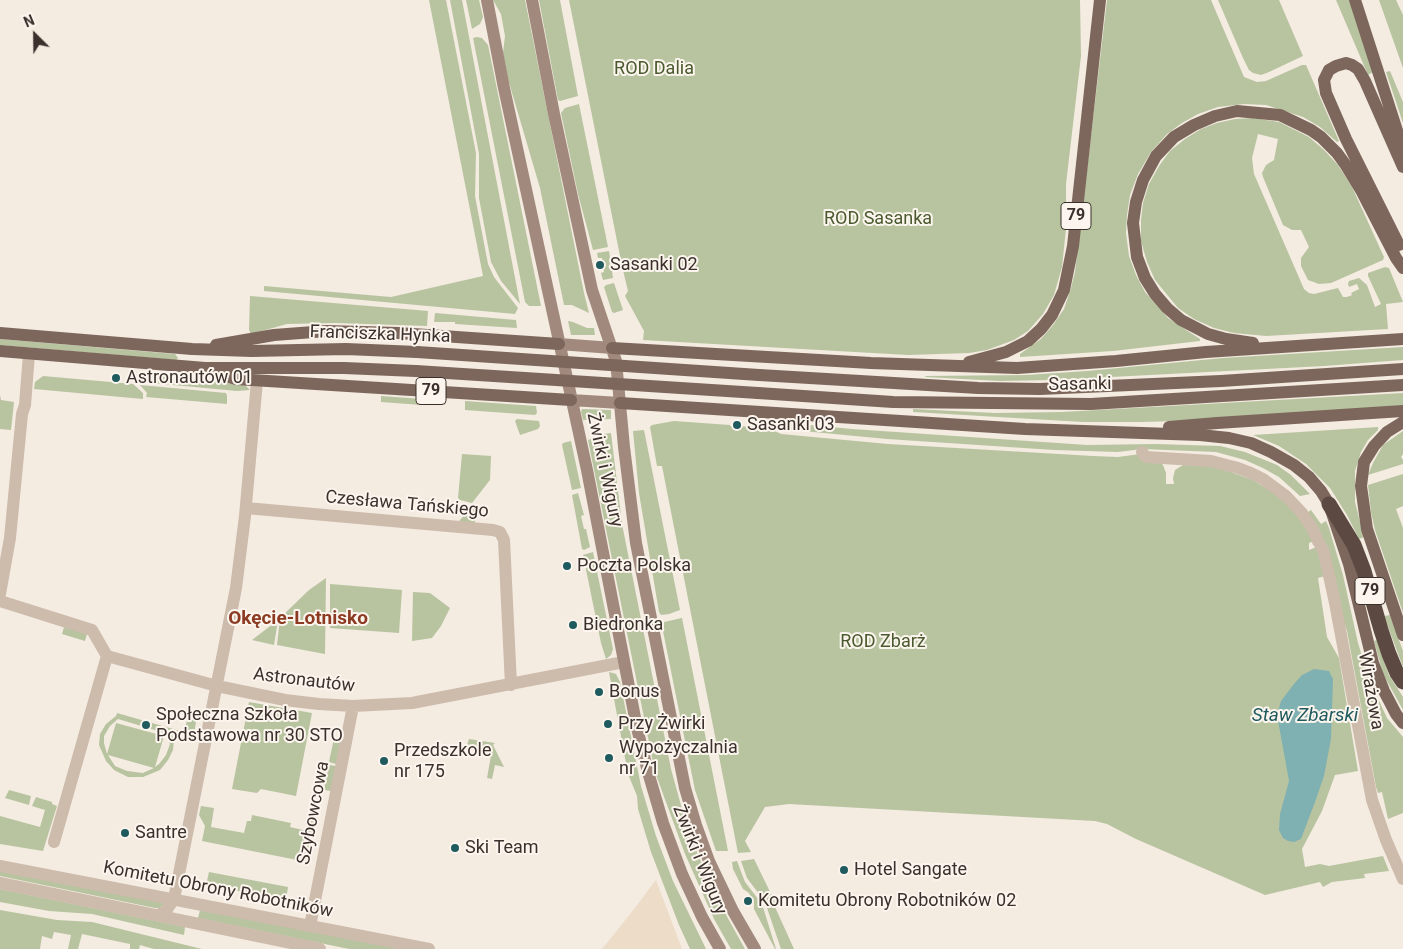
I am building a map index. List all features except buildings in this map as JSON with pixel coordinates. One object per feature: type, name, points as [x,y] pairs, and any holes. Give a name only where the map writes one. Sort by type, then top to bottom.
[{"type":"highway","name":"79","points":[[1329,504],[1344,527],[1357,553],[1389,654],[1397,674],[1403,682]]},
{"type":"main road","points":[[487,0],[559,344]]},
{"type":"main road","points":[[532,0],[556,124],[592,290],[612,348]]},
{"type":"main road","name":"79","points":[[192,349],[261,337],[327,331],[398,333],[612,348],[954,366],[1006,352],[1035,335],[1047,322],[1060,298],[1066,281],[1073,246],[1100,0]]},
{"type":"main road","points":[[1355,0],[1403,149]]},
{"type":"main road","points":[[1403,167],[1358,68],[1346,63],[1329,70],[1324,80],[1326,93],[1346,139],[1403,254]]},
{"type":"main road","points":[[1306,345],[1244,342],[1208,334],[1181,320],[1150,288],[1134,246],[1133,223],[1136,202],[1143,180],[1156,156],[1174,137],[1194,125],[1215,116],[1236,111],[1280,115],[1306,127],[1321,137],[1345,164],[1403,268]]},
{"type":"main road","name":"Franciszka Hynka","points":[[0,333],[192,349],[252,351],[346,349],[417,352],[759,375]]},
{"type":"main road","points":[[954,366],[1017,368],[1051,366],[1206,352],[1403,339]]},
{"type":"main road","name":"Żwirki i Wigury","points":[[559,344],[588,478],[641,746],[663,823],[695,904],[720,949]]},
{"type":"main road","name":"Żwirki i Wigury","points":[[612,348],[617,368],[624,447],[636,543],[685,788],[696,825],[716,876],[755,949]]},
{"type":"main road","name":"Franciszka Hynka","points":[[0,351],[205,368],[344,368],[416,371],[758,393]]},
{"type":"main road","name":"79","points":[[205,368],[236,379],[1034,429],[1200,434],[1251,443],[1271,452],[1294,465],[1309,477],[1329,504]]},
{"type":"main road","name":"Sasanki","points":[[759,375],[978,388],[1040,389],[1403,369]]},
{"type":"main road","name":"Sasanki","points":[[758,393],[903,402],[1091,404],[1403,385]]},
{"type":"main road","points":[[1144,432],[1200,424],[1403,411]]},
{"type":"main road","points":[[1403,422],[1387,432],[1374,446],[1364,462],[1360,486],[1368,529],[1403,635]]},
{"type":"main road","points":[[1329,504],[1349,564],[1373,664],[1384,691],[1403,723]]},
{"type":"street","points":[[0,594],[10,538],[29,354]]},
{"type":"street","points":[[158,916],[166,911],[174,899],[240,568],[257,380]]},
{"type":"street","name":"Wirażowa","points":[[1142,452],[1146,457],[1211,461],[1251,473],[1275,487],[1290,500],[1308,521],[1324,553],[1372,800],[1386,840],[1403,879]]},
{"type":"street","name":"Czesława Tańskiego","points":[[246,508],[467,527],[497,530],[500,532],[504,540],[511,685]]},
{"type":"street","points":[[0,601],[92,630],[107,656],[54,842]]},
{"type":"street","name":"Astronautów","points":[[107,656],[217,686],[285,700],[353,706],[412,703],[624,662]]},
{"type":"street","name":"Szybowcowa","points":[[310,926],[353,706]]},
{"type":"street","name":"Komitetu Obrony Robotników","points":[[0,866],[429,949]]},
{"type":"street","name":"Komitetu Obrony Robotników","points":[[0,883],[320,949]]},
{"type":"green space","points":[[429,0],[446,0],[476,153],[475,196],[488,264],[494,277],[518,308],[515,314],[264,291],[264,286],[391,297],[483,276]]},
{"type":"green space","points":[[450,0],[462,0],[520,304],[501,281],[491,262],[479,198],[479,154]]},
{"type":"green space","points":[[466,0],[479,0],[483,17],[480,24],[472,29]]},
{"type":"green space","points":[[493,0],[525,0],[589,313],[572,305],[564,305],[540,188],[508,79],[503,53],[505,36],[501,14]]},
{"type":"green space","points":[[539,0],[560,0],[578,96],[558,100]]},
{"type":"green space","points":[[569,0],[1080,0],[1081,56],[1066,184],[1066,229],[1062,267],[1054,295],[1043,314],[1028,331],[1014,340],[987,350],[969,353],[908,355],[643,340],[644,331],[625,296],[628,291]]},
{"type":"green space","points":[[1107,0],[1211,0],[1244,77],[1257,82],[1266,81],[1306,65],[1339,141],[1337,142],[1320,127],[1303,117],[1266,105],[1244,104],[1218,107],[1198,114],[1182,123],[1167,134],[1151,152],[1138,174],[1130,195],[1126,233],[1129,256],[1145,292],[1168,318],[1200,339],[1200,341],[1113,351],[1020,357],[1020,354],[1041,339],[1064,309],[1075,272]]},
{"type":"green space","points":[[1218,0],[1279,0],[1303,56],[1261,75],[1253,73],[1249,70],[1243,58]]},
{"type":"green space","points":[[1336,0],[1349,0],[1373,72],[1368,75]]},
{"type":"green space","points":[[1379,0],[1396,0],[1403,15],[1403,68]]},
{"type":"green space","points":[[473,38],[482,38],[488,45],[541,306],[529,306],[525,302]]},
{"type":"green space","points":[[1390,71],[1403,102],[1403,123],[1386,72]]},
{"type":"green space","points":[[579,104],[608,247],[593,250],[578,194],[561,113],[565,108]]},
{"type":"green space","points":[[1253,118],[1279,122],[1309,137],[1324,150],[1338,165],[1352,187],[1384,257],[1383,260],[1331,283],[1319,284],[1308,280],[1301,266],[1301,258],[1309,247],[1301,230],[1292,230],[1283,225],[1262,173],[1266,165],[1274,160],[1278,139],[1258,134],[1252,158],[1254,174],[1304,289],[1314,294],[1338,288],[1343,297],[1347,297],[1359,289],[1357,284],[1349,287],[1349,281],[1359,278],[1367,285],[1375,307],[1381,304],[1368,273],[1385,267],[1389,268],[1403,302],[1386,304],[1388,329],[1266,336],[1234,333],[1214,328],[1194,319],[1178,308],[1155,280],[1141,241],[1141,220],[1143,203],[1149,184],[1159,166],[1170,151],[1201,129],[1235,119]]},
{"type":"green space","points":[[609,251],[613,278],[603,280],[601,273],[604,272],[602,258],[598,258],[597,253]]},
{"type":"green space","points":[[614,283],[623,310],[614,313],[612,312],[604,287]]},
{"type":"green space","points":[[250,296],[428,311],[427,326],[335,323],[287,324],[251,334],[249,330]]},
{"type":"green space","points":[[435,313],[516,320],[517,328],[455,324],[455,322],[434,322]]},
{"type":"green space","points":[[568,321],[587,328],[594,328],[595,335],[571,335]]},
{"type":"green space","points":[[0,339],[175,354],[178,358],[176,360],[0,345]]},
{"type":"green space","points":[[1403,347],[1403,360],[1324,366],[1053,380],[1000,381],[925,377],[1027,375],[1223,358]]},
{"type":"green space","points":[[130,374],[244,384],[250,390],[237,391],[130,381],[128,379]]},
{"type":"green space","points":[[43,376],[133,384],[143,393],[143,399],[34,389],[35,382]]},
{"type":"green space","points":[[140,385],[226,393],[227,404],[146,397],[147,393]]},
{"type":"green space","points":[[1403,393],[1403,407],[1213,420],[1083,422],[913,412],[913,409],[995,413],[1062,412]]},
{"type":"green space","points":[[0,395],[1,400],[14,402],[11,430],[0,429]]},
{"type":"green space","points":[[381,396],[422,399],[422,405],[381,402]]},
{"type":"green space","points":[[465,401],[536,406],[537,413],[535,415],[465,410]]},
{"type":"green space","points":[[582,409],[611,410],[611,419],[583,420]]},
{"type":"green space","points":[[517,419],[539,421],[540,426],[538,429],[520,435],[515,421]]},
{"type":"green space","name":"ROD Zbarż","points":[[674,421],[766,427],[781,434],[888,444],[1118,457],[1140,454],[1163,465],[1166,473],[1166,484],[1174,484],[1175,470],[1183,465],[1214,466],[1253,480],[1277,495],[1292,508],[1316,544],[1309,543],[1309,550],[1317,547],[1325,576],[1318,578],[1327,637],[1339,658],[1358,771],[1335,775],[1322,811],[1302,849],[1305,867],[1320,864],[1329,866],[1383,856],[1389,871],[1364,874],[1365,878],[1332,882],[1323,887],[1320,882],[1265,895],[1136,839],[1107,824],[1095,821],[789,804],[765,807],[745,841],[751,852],[738,853],[662,466],[657,466],[650,427]]},
{"type":"green space","points":[[766,421],[852,429],[1087,445],[1156,444],[1220,446],[1245,452],[1277,465],[1291,475],[1310,494],[1300,496],[1279,477],[1263,468],[1245,460],[1216,452],[1142,449],[1118,452],[1054,450],[887,439],[782,429]]},
{"type":"green space","points":[[1378,427],[1378,430],[1368,440],[1361,452],[1355,471],[1355,502],[1364,537],[1359,539],[1330,488],[1306,464],[1279,446],[1253,435]]},
{"type":"green space","points":[[644,430],[680,610],[661,615],[639,493],[633,431]]},
{"type":"green space","points":[[1403,431],[1403,454],[1401,457],[1403,464],[1368,475],[1383,445]]},
{"type":"green space","points":[[611,433],[622,524],[671,769],[698,855],[720,904],[745,949],[731,949],[714,919],[685,854],[655,772],[588,440],[602,435],[603,450],[607,450],[604,434]]},
{"type":"green space","points":[[571,441],[581,488],[572,490],[562,445]]},
{"type":"green space","points":[[462,454],[491,456],[490,480],[472,503],[458,498]]},
{"type":"green space","points":[[1403,474],[1403,506],[1396,509],[1403,528],[1403,613],[1375,530],[1368,485]]},
{"type":"green space","points":[[578,493],[584,515],[581,516],[590,547],[584,550],[582,549],[572,495]]},
{"type":"green space","points":[[473,506],[480,507],[474,524],[459,521]]},
{"type":"green space","points":[[1311,510],[1321,524],[1326,521],[1329,528],[1369,679],[1387,718],[1403,737],[1403,813],[1388,819],[1382,792],[1378,793],[1376,787],[1347,631],[1307,513]]},
{"type":"green space","points":[[593,552],[613,649],[611,655],[606,659],[583,555]]},
{"type":"green space","points":[[326,578],[325,654],[277,645],[280,618],[309,590]]},
{"type":"green space","points":[[330,584],[402,590],[399,633],[330,628]]},
{"type":"green space","points":[[413,592],[430,593],[450,608],[441,626],[432,638],[412,641]]},
{"type":"green space","points":[[1390,615],[1403,651],[1403,667],[1384,616]]},
{"type":"green space","points":[[682,618],[728,851],[716,851],[695,790],[662,626],[664,622]]},
{"type":"green space","points":[[278,620],[274,645],[252,640]]},
{"type":"green space","points":[[64,627],[87,634],[85,641],[62,634]]},
{"type":"green space","points":[[1377,640],[1389,675],[1403,697],[1403,710],[1383,674],[1374,641]]},
{"type":"green space","points":[[609,672],[616,674],[620,682],[641,786],[656,836],[673,881],[706,949],[690,949],[651,852],[638,809],[637,796],[628,774]]},
{"type":"green space","points":[[249,702],[312,713],[296,796],[261,789],[257,793],[232,789]]},
{"type":"green space","points":[[117,713],[180,731],[178,736],[172,735],[174,740],[173,750],[160,770],[143,777],[128,777],[114,770],[106,761],[99,745],[100,734],[106,724]],"holes":[[[118,719],[165,733],[170,744],[166,755],[159,764],[155,767],[164,736],[116,723],[107,754],[104,736],[110,726]],[[108,755],[154,768],[143,773],[127,771],[115,766]]]},
{"type":"green space","points":[[189,714],[197,716],[193,740],[183,735]]},
{"type":"green space","points":[[334,738],[341,739],[336,764],[329,762]]},
{"type":"green space","points":[[469,739],[495,743],[493,745],[504,767],[495,765],[492,779],[487,778],[492,750],[467,745]]},
{"type":"green space","points":[[329,765],[336,766],[331,791],[324,790]]},
{"type":"green space","points":[[9,790],[31,796],[29,805],[5,798]]},
{"type":"green space","points":[[36,797],[52,802],[52,804],[57,806],[43,851],[0,844],[0,816],[40,827],[45,810],[32,806]]},
{"type":"green space","points":[[201,806],[214,808],[211,827],[244,833],[247,821],[251,821],[252,815],[291,823],[290,827],[307,831],[310,820],[315,821],[307,862],[202,841],[205,826],[199,815]]},
{"type":"green space","points":[[754,859],[776,904],[775,907],[794,949],[781,949],[765,902],[747,878],[741,861]]},
{"type":"green space","points":[[737,861],[745,882],[762,904],[776,949],[754,909],[749,893],[743,889],[733,869],[732,862]]},
{"type":"green space","points":[[0,871],[165,903],[160,908],[155,908],[0,876]]},
{"type":"green space","points":[[209,872],[288,887],[286,900],[206,885]]},
{"type":"green space","points":[[0,889],[185,927],[184,935],[92,914],[49,911],[0,902]]},
{"type":"green space","points":[[0,910],[57,920],[92,922],[202,949],[154,949],[140,945],[139,949],[130,949],[130,944],[82,934],[78,949],[68,949],[71,935],[54,932],[52,939],[42,936],[40,949],[0,949]]},
{"type":"green space","points":[[200,910],[401,949],[349,949],[198,918]]},
{"type":"shaded area","points":[[656,880],[682,949],[602,949],[631,913]]},
{"type":"water","name":"Staw Zbarski","points":[[1314,669],[1329,671],[1333,679],[1331,739],[1324,776],[1315,802],[1301,839],[1294,842],[1283,838],[1279,830],[1280,814],[1289,781],[1277,715],[1281,701],[1294,684],[1302,675]]},
{"type":"place","name":"Sasanki 02","points":[[600,265]]},
{"type":"place","name":"Astronautów 01","points":[[116,378]]},
{"type":"place","name":"Sasanki 03","points":[[737,425]]},
{"type":"place","name":"Poczta Polska","points":[[567,566]]},
{"type":"place","name":"Biedronka","points":[[573,625]]},
{"type":"place","name":"Bonus","points":[[599,692]]},
{"type":"place","name":"Przy Żwirki","points":[[608,724]]},
{"type":"place","name":"Społeczna Szkoła Podstawowa nr 30 STO","points":[[146,725]]},
{"type":"place","name":"Wypożyczalnia nr 71","points":[[609,758]]},
{"type":"place","name":"Przedszkole nr 175","points":[[384,761]]},
{"type":"place","name":"Santre","points":[[125,833]]},
{"type":"place","name":"Ski Team","points":[[455,848]]},
{"type":"place","name":"Hotel Sangate","points":[[844,870]]},
{"type":"place","name":"Komitetu Obrony Robotników 02","points":[[748,901]]},
{"type":"district","name":"Okęcie-Lotnisko","points":[[298,619]]},
{"type":"park label","name":"ROD Dalia","points":[[654,69]]},
{"type":"park label","name":"ROD Sasanka","points":[[878,219]]}]
